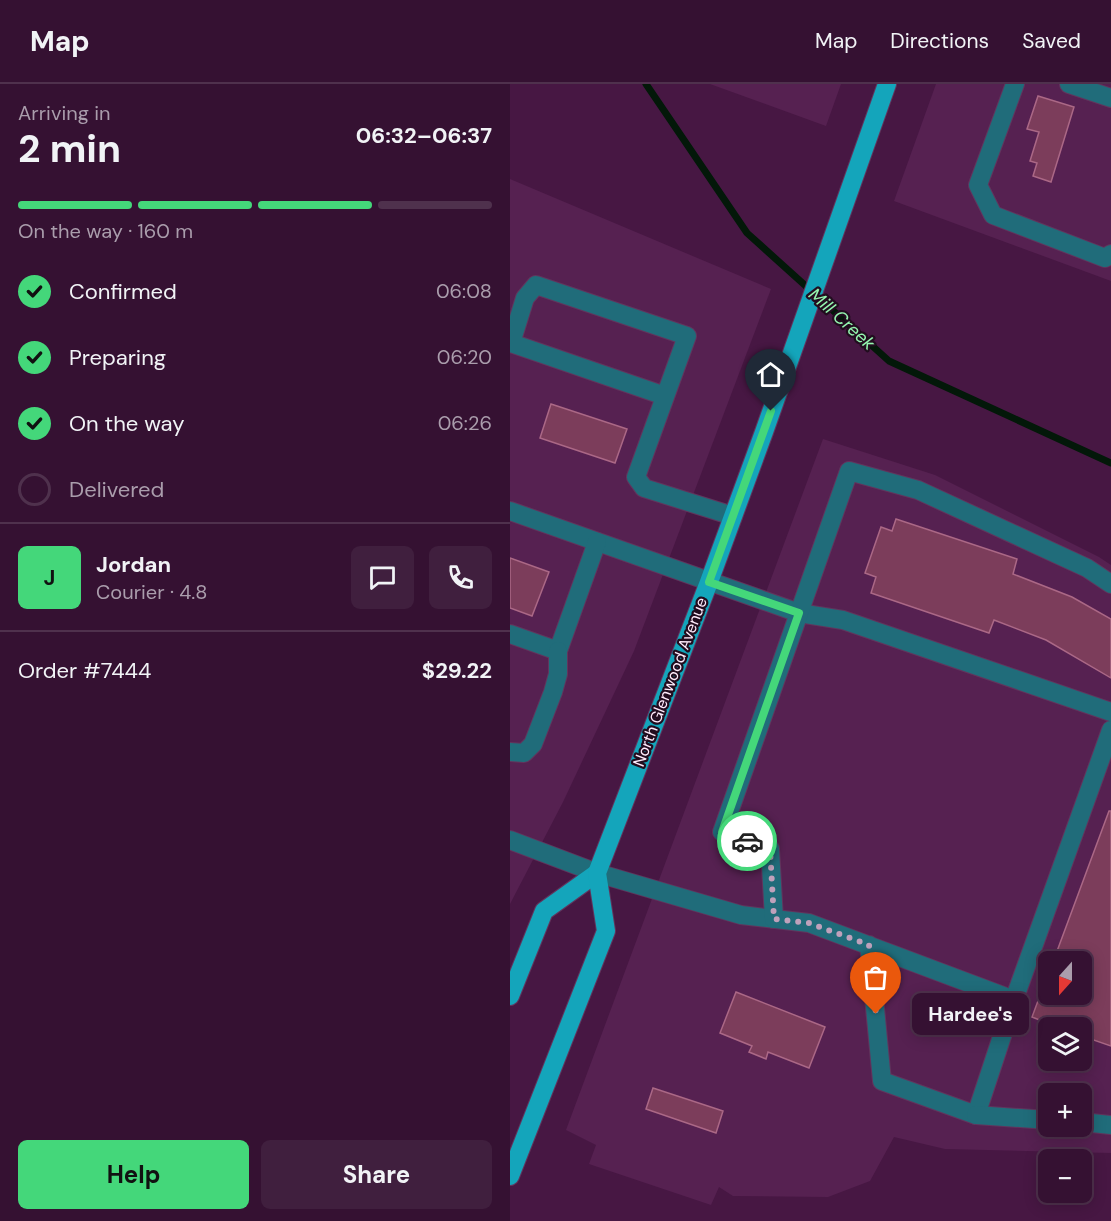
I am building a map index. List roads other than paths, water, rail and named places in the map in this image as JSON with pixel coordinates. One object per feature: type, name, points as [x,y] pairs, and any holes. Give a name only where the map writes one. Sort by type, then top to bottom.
[{"type":"main road","name":"North Glenwood Avenue","points":[[510,1176],[606,931],[597,873],[709,582],[887,84]]},
{"type":"main road","points":[[510,996],[544,911],[597,873]]},
{"type":"street","points":[[1015,84],[978,185],[993,215],[1105,258],[1111,254]]},
{"type":"street","points":[[1069,84],[1111,98]]},
{"type":"street","points":[[665,396],[511,343],[525,298],[536,285],[687,336],[636,477],[644,488],[733,516]]},
{"type":"street","points":[[774,919],[770,849],[722,832],[849,471],[918,490],[1087,568],[1111,584]]},
{"type":"street","points":[[510,511],[799,613],[843,620],[1111,712]]},
{"type":"street","points":[[510,752],[524,753],[533,744],[558,674],[558,651],[597,542]]},
{"type":"street","points":[[510,634],[558,651]]},
{"type":"street","points":[[976,1115],[1014,1000],[1111,730]]},
{"type":"street","points":[[510,840],[597,873],[741,915],[809,923],[1014,1000]]},
{"type":"street","points":[[869,945],[882,1081],[976,1115],[1038,1119]]},
{"type":"street","points":[[1092,1123],[1111,1125]]},
{"type":"waterway","name":"Mill Creek","points":[[646,84],[747,233],[889,361],[1111,463]]},
{"type":"place","name":"Hardee's","points":[[876,1014]]}]
